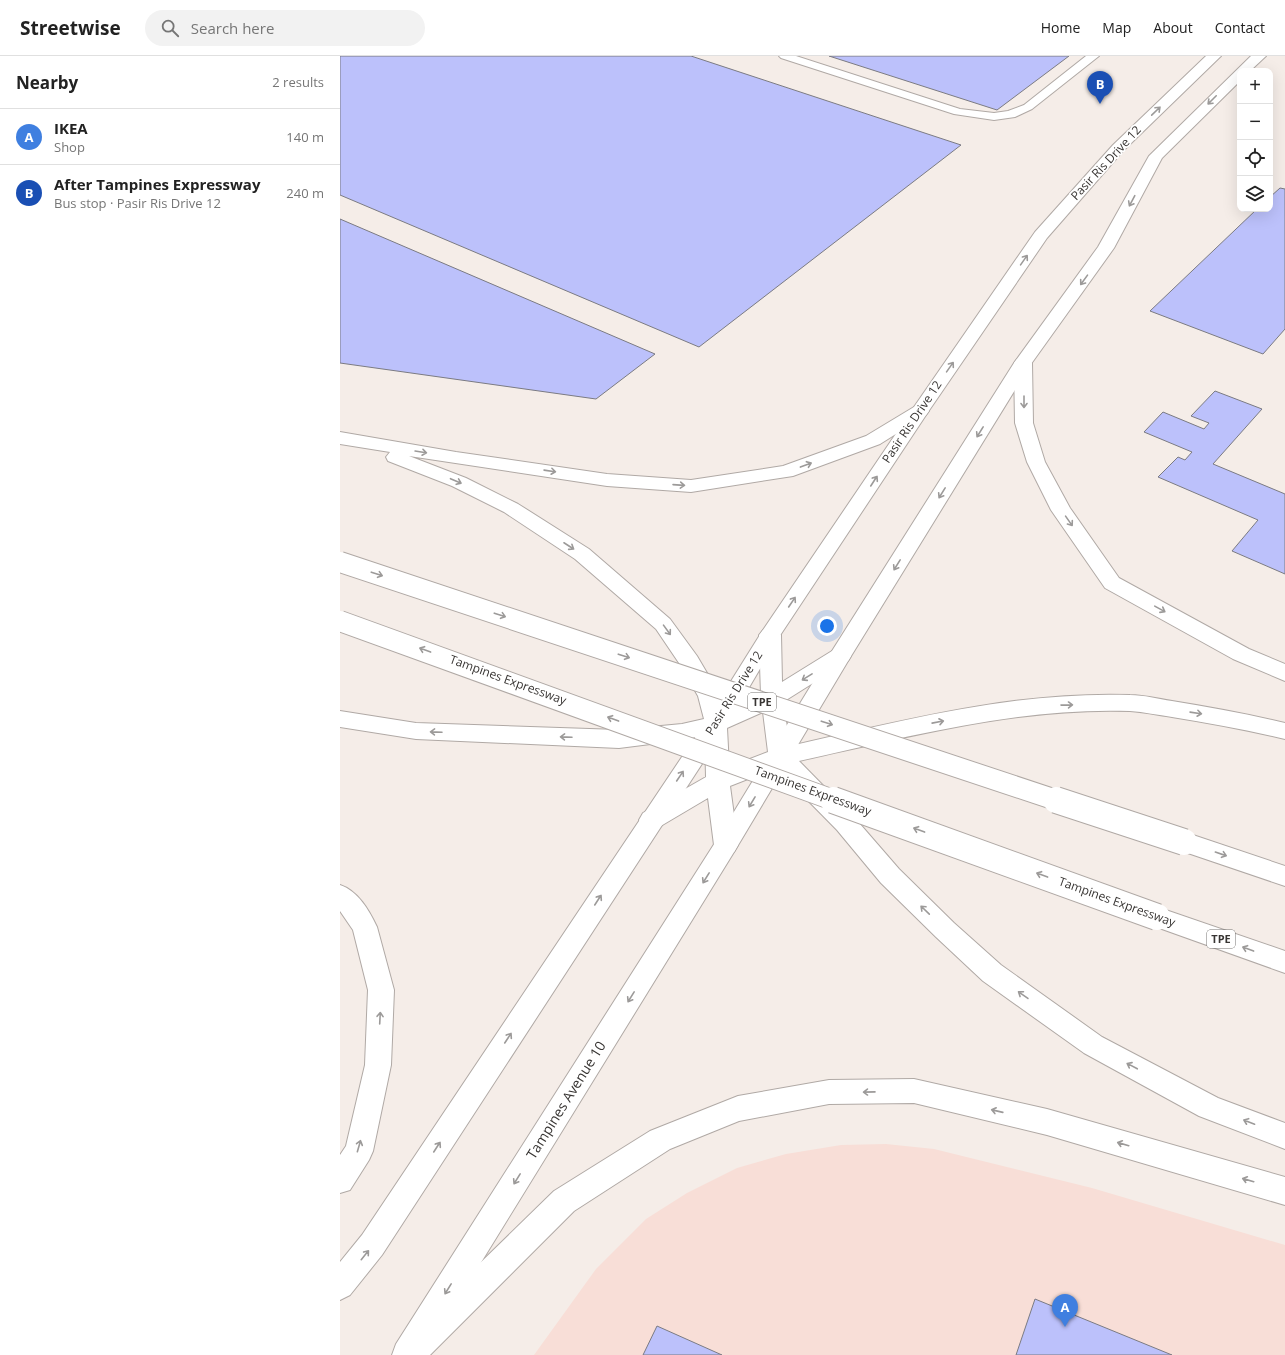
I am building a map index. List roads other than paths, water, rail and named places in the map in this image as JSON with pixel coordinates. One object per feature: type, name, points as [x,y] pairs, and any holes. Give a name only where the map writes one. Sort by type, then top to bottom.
[{"type":"main road","name":"Pasir Ris Drive 12","points":[[651,820],[716,724],[770,635],[920,411],[1041,235],[1118,148],[1214,56]]},
{"type":"main road","points":[[1246,68],[1259,56]]},
{"type":"main road","points":[[726,845],[840,656],[1023,363],[1106,248],[1156,156],[1237,76]]},
{"type":"main road","points":[[1023,363],[1024,423],[1036,462],[1061,510],[1112,583],[1241,654],[1285,673]]},
{"type":"main road","points":[[347,439],[456,458],[608,480],[691,486],[786,472],[874,440],[920,411]]},
{"type":"main road","points":[[347,439],[459,482],[504,505],[582,554],[663,624],[689,661],[709,696],[716,724],[718,781],[726,845]]},
{"type":"main road","name":"TPE","points":[[340,562],[1285,876]]},
{"type":"main road","name":"Tampines Expressway","points":[[340,621],[1285,962]]},
{"type":"main road","points":[[770,635],[772,699],[780,757],[846,823],[890,876],[992,973],[1093,1045],[1209,1107],[1285,1136]]},
{"type":"main road","points":[[340,719],[416,731],[619,739],[682,732],[716,724],[772,699],[840,656]]},
{"type":"main road","points":[[340,1285],[372,1245],[651,820],[718,781],[780,757],[900,730],[973,716],[1049,705],[1131,703],[1230,718],[1285,731]]},
{"type":"main road","name":"Tampines Avenue 10","points":[[408,1355],[726,845]]},
{"type":"main road","points":[[340,894],[352,907],[365,927],[381,990],[378,1066],[359,1151],[340,1180]]},
{"type":"main road","points":[[408,1355],[564,1201],[660,1140],[738,1109],[829,1092],[914,1091],[1047,1122],[1285,1191]]},
{"type":"lane","points":[[785,56],[958,112],[981,116],[1000,117],[1017,114],[1028,107],[1093,56]]},
{"type":"place","name":"After Tampines Expressway","points":[[1100,104]]},
{"type":"place","name":"IKEA","points":[[1065,1327]]}]
